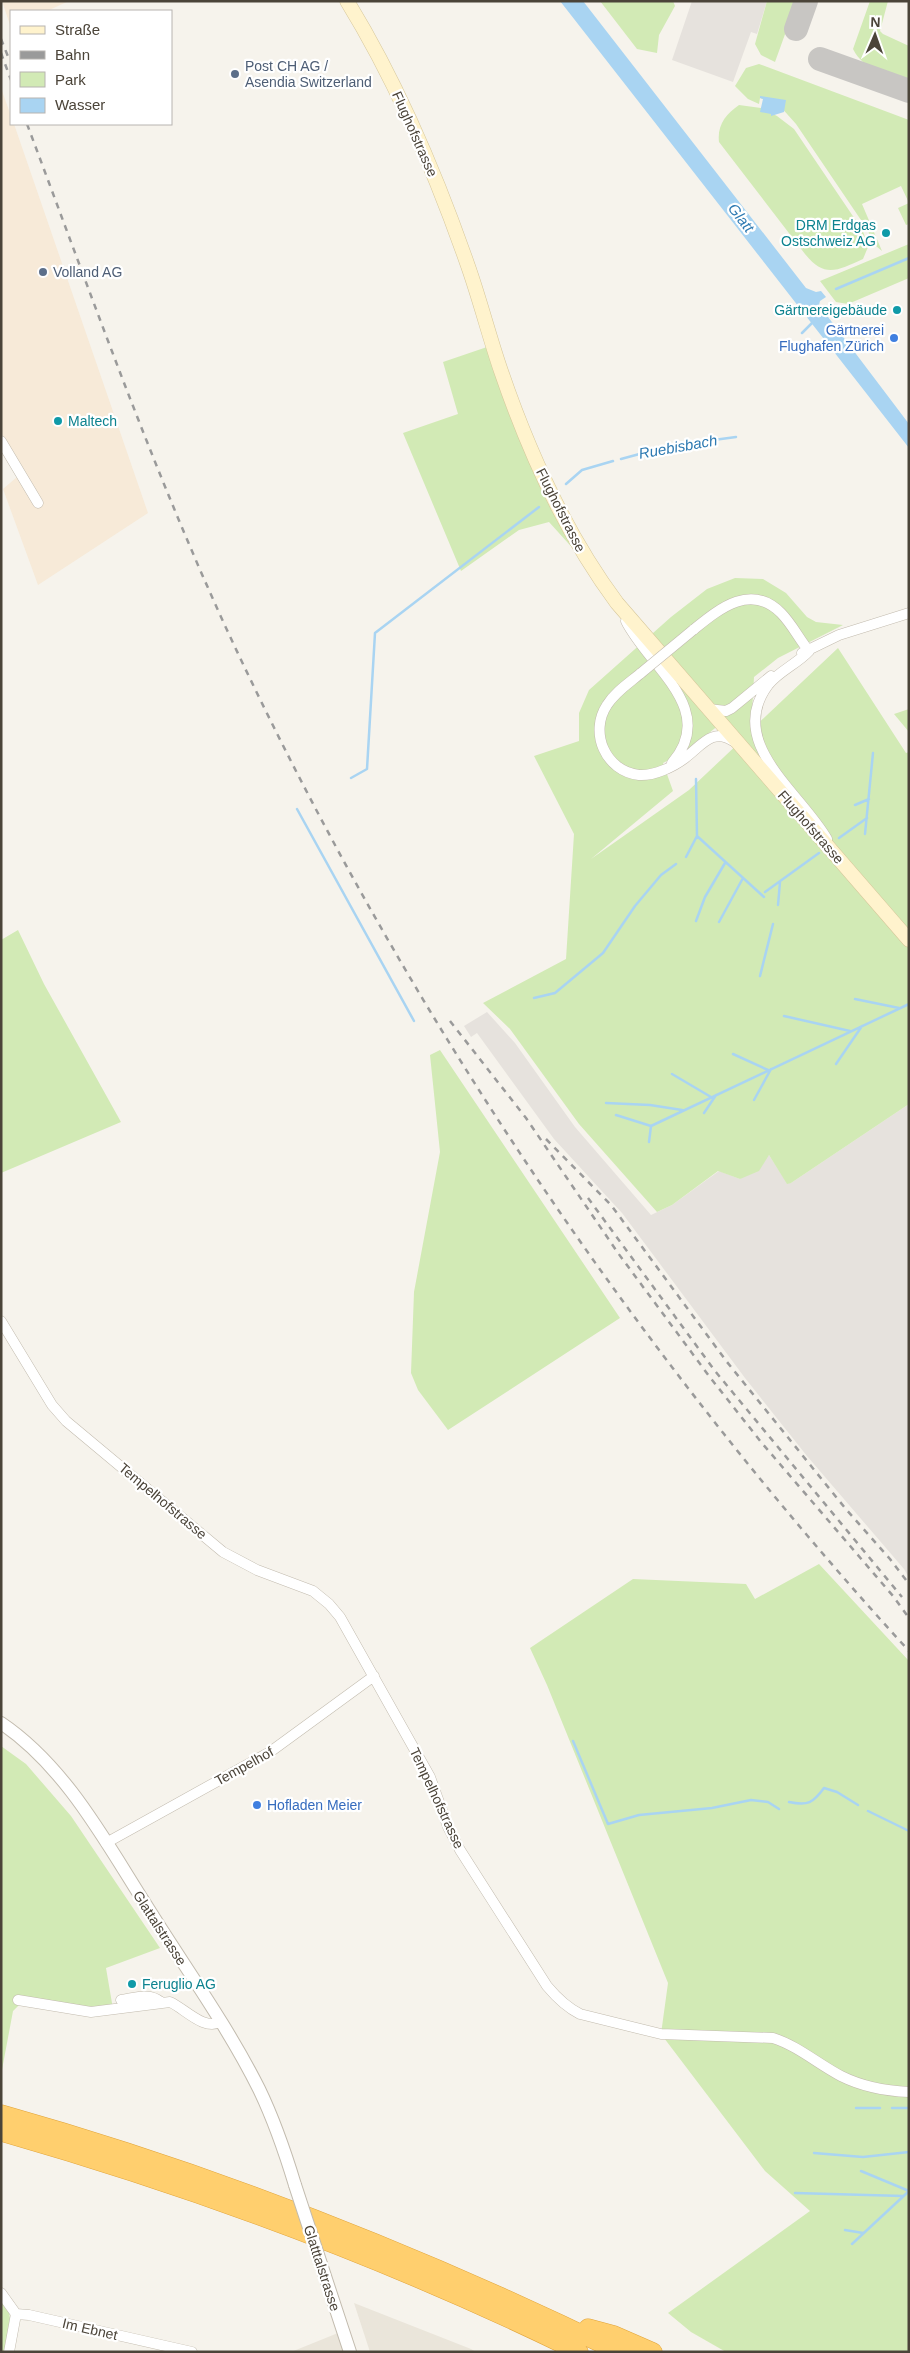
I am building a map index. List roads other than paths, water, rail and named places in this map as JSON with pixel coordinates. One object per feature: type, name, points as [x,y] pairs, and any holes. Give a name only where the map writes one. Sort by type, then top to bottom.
[{"type":"highway","points":[[1,2114],[149,2159],[292,2210],[432,2266],[549,2318],[619,2352]]},
{"type":"highway","points":[[1,2132],[116,2167],[241,2209],[373,2260],[498,2313],[580,2352]]},
{"type":"highway","points":[[498,2313],[533,2340],[556,2352]]},
{"type":"highway","points":[[549,2318],[614,2335],[653,2352]]},
{"type":"main road","name":"Flughofstrasse","points":[[347,1],[389,78],[429,162],[469,268],[501,371],[532,452],[589,564],[617,603],[909,940]]},
{"type":"street","points":[[1,441],[38,503]]},
{"type":"street","points":[[740,745],[726,736],[708,738],[684,759],[670,766],[651,774],[631,773],[611,761],[601,744],[600,725],[607,704],[692,630],[728,604],[740,600],[758,601],[771,606],[780,613],[809,651]]},
{"type":"street","points":[[617,603],[628,626],[679,694],[687,714],[685,742],[670,766]]},
{"type":"street","points":[[839,860],[819,824],[768,761],[755,732],[755,713],[769,685],[809,651],[839,635],[909,613]]},
{"type":"street","points":[[708,708],[726,711],[732,708],[799,653],[809,651]]},
{"type":"street","name":"Tempelhofstrasse","points":[[1,1320],[52,1405],[66,1422],[224,1552],[257,1570],[313,1591],[340,1617],[430,1776],[448,1827],[460,1850],[547,1986],[568,2008],[594,2018],[661,2034],[773,2038],[784,2041],[842,2076],[876,2088],[909,2092]]},
{"type":"street","name":"Tempelhof","points":[[106,1843],[270,1752],[374,1676]]},
{"type":"street","name":"Glattalstrasse","points":[[1,1723],[24,1741],[52,1769],[81,1805],[220,2022],[264,2099],[295,2185]]},
{"type":"street","points":[[121,2000],[149,1996],[161,2002],[178,2006],[202,2022],[213,2025],[220,2022]]},
{"type":"street","points":[[18,2000],[91,2012],[112,2011],[161,2002]]},
{"type":"street","name":"Glatttalstrasse","points":[[295,2185],[350,2352]]},
{"type":"street","points":[[1,2293],[16,2314],[9,2352]]},
{"type":"street","name":"Im Ebnet","points":[[16,2314],[29,2315],[192,2352]]},
{"type":"water","name":"Glatt","points":[[560,1],[583,1],[806,288],[816,292],[821,291],[826,297],[820,301],[819,305],[909,424],[909,448]]},
{"type":"water","points":[[760,96],[786,100],[784,112],[771,116],[771,114],[760,112],[763,99]]},
{"type":"waterway","points":[[836,289],[909,258]]},
{"type":"waterway","name":"Ruebisbach","points":[[802,333],[813,322]]},
{"type":"waterway","name":"Ruebisbach","points":[[621,459],[669,446],[736,437]]},
{"type":"waterway","name":"Ruebisbach","points":[[566,484],[582,470],[613,461]]},
{"type":"waterway","points":[[351,778],[367,769],[375,633],[539,507]]},
{"type":"waterway","points":[[865,834],[873,753]]},
{"type":"waterway","points":[[686,857],[697,836],[696,779]]},
{"type":"waterway","points":[[855,805],[869,799]]},
{"type":"waterway","points":[[297,809],[414,1021]]},
{"type":"waterway","points":[[839,838],[867,818]]},
{"type":"waterway","points":[[697,836],[764,897]]},
{"type":"waterway","points":[[765,892],[819,853]]},
{"type":"waterway","points":[[696,921],[705,897],[725,863]]},
{"type":"waterway","points":[[534,998],[555,993],[603,953],[635,906],[661,875],[676,864]]},
{"type":"waterway","points":[[719,922],[743,878]]},
{"type":"waterway","points":[[778,905],[780,882]]},
{"type":"waterway","points":[[760,976],[773,924]]},
{"type":"waterway","points":[[855,999],[899,1008]]},
{"type":"waterway","points":[[616,1115],[651,1126],[909,1004]]},
{"type":"waterway","points":[[784,1016],[850,1031]]},
{"type":"waterway","points":[[836,1064],[862,1026]]},
{"type":"waterway","points":[[733,1054],[768,1070]]},
{"type":"waterway","points":[[754,1100],[771,1069]]},
{"type":"waterway","points":[[672,1074],[711,1097]]},
{"type":"waterway","points":[[704,1113],[716,1095]]},
{"type":"waterway","points":[[606,1103],[650,1105],[682,1110]]},
{"type":"waterway","points":[[649,1142],[651,1126]]},
{"type":"waterway","points":[[573,1741],[608,1824],[639,1815],[712,1808],[751,1800],[768,1802],[779,1809]]},
{"type":"waterway","points":[[789,1802],[801,1804],[809,1802],[817,1797],[824,1788],[837,1792],[858,1805]]},
{"type":"waterway","points":[[868,1811],[909,1831]]},
{"type":"waterway","points":[[856,2108],[880,2108]]},
{"type":"waterway","points":[[892,2108],[909,2108]]},
{"type":"waterway","points":[[814,2153],[863,2157],[909,2152]]},
{"type":"waterway","points":[[861,2171],[909,2191]]},
{"type":"waterway","points":[[852,2244],[909,2191]]},
{"type":"waterway","points":[[795,2193],[903,2196]]},
{"type":"waterway","points":[[845,2230],[863,2233]]},
{"type":"railway","points":[[1,39],[9,59]]},
{"type":"railway","points":[[1,53],[10,77]]},
{"type":"railway","points":[[27,125],[122,379],[199,568],[295,769],[368,905],[446,1037],[529,1167],[617,1293],[710,1416],[807,1535],[909,1651]]},
{"type":"railway","points":[[450,1021],[526,1118],[618,1253],[709,1376],[761,1442],[893,1596],[909,1618]]},
{"type":"railway","points":[[546,1139],[611,1205],[727,1362],[909,1584]]},
{"type":"railway","points":[[588,1198],[715,1371],[902,1597]]},
{"type":"place","name":"Post CH AG / Asendia Switzerland","points":[[235,74]]},
{"type":"place","name":"DRM Erdgas Ostschweiz AG","points":[[886,233]]},
{"type":"place","name":"Volland AG","points":[[43,272]]},
{"type":"place","name":"Gärtnereigebäude","points":[[897,310]]},
{"type":"place","name":"Gärtnerei Flughafen Zürich","points":[[894,338]]},
{"type":"place","name":"Maltech","points":[[58,421]]},
{"type":"place","name":"Hofladen Meier","points":[[257,1805]]},
{"type":"place","name":"Feruglio AG","points":[[132,1984]]}]
